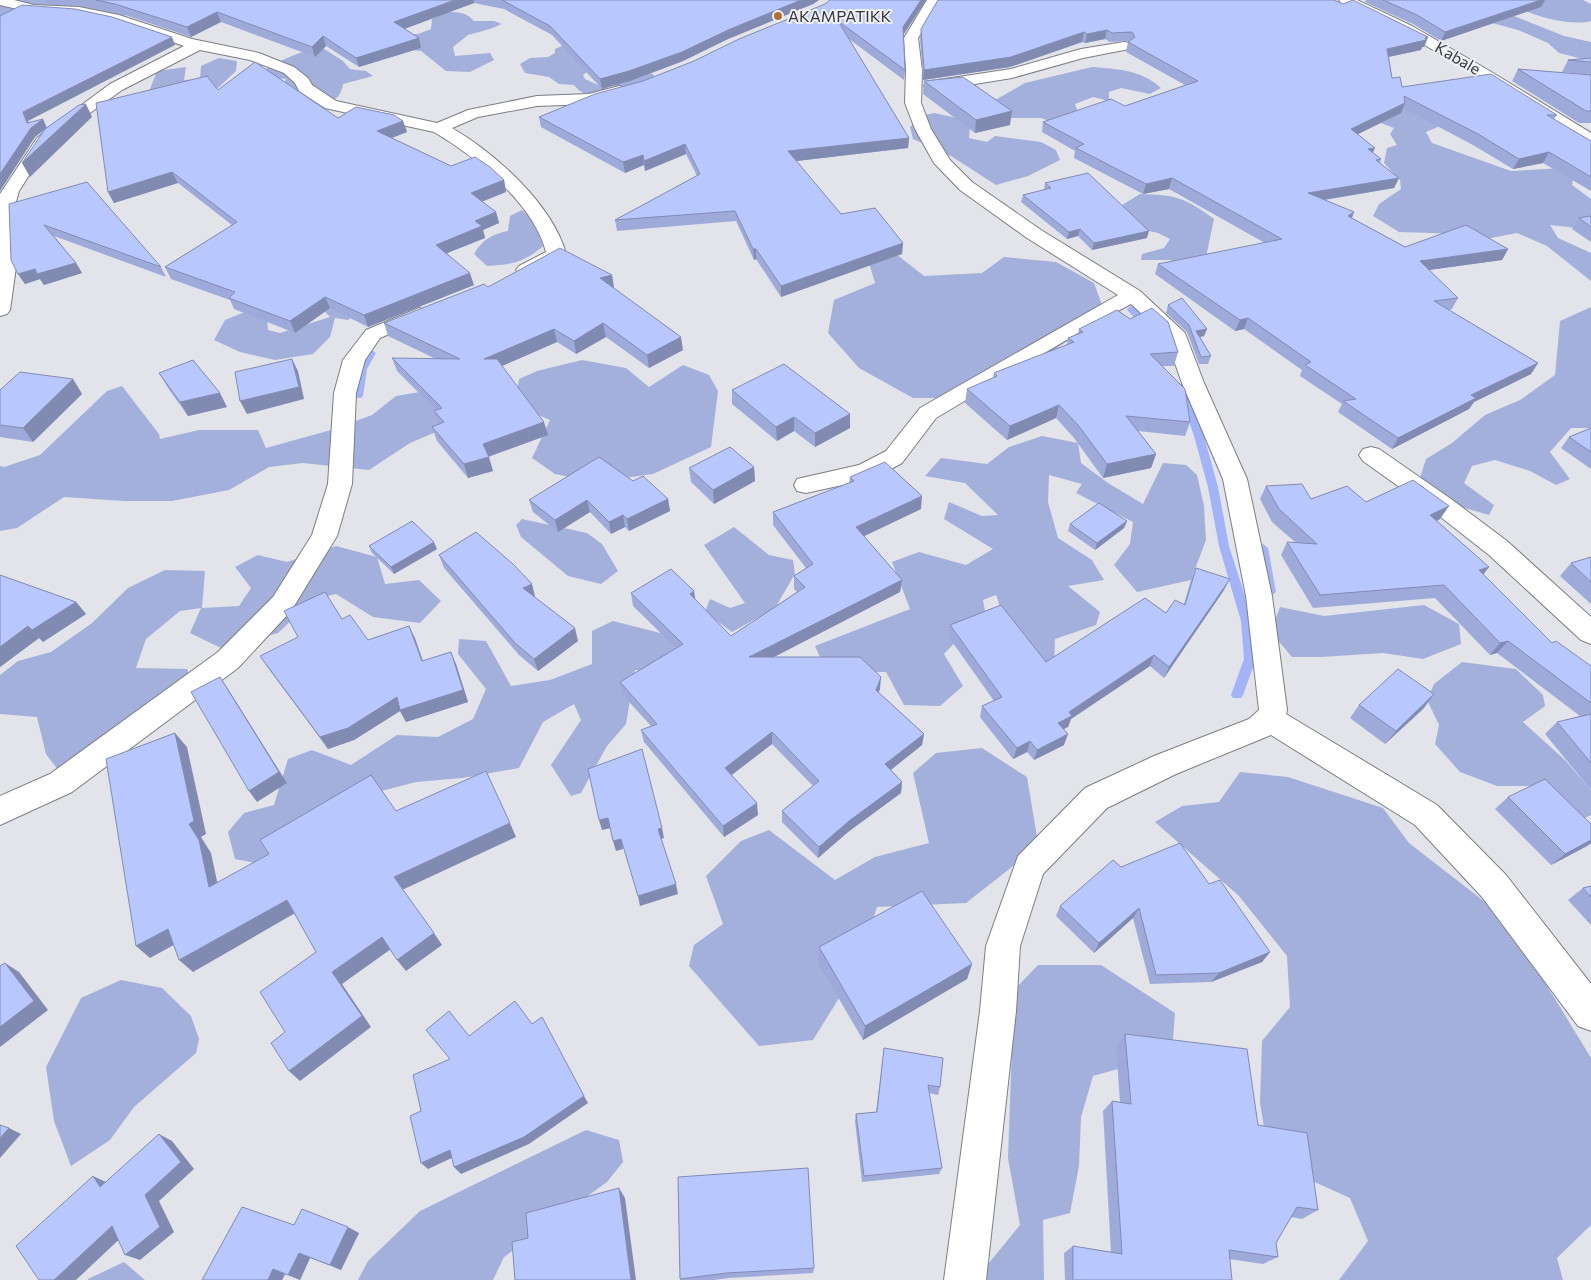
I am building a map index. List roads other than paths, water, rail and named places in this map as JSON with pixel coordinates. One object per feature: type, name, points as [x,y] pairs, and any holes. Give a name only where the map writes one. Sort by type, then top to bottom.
[{"type":"street","points":[[934,0],[911,38],[914,70],[913,103],[923,128],[943,164],[966,186],[1034,234],[1134,295],[1175,333],[1193,383],[1235,479],[1259,596],[1273,710],[1270,719],[1259,728],[1165,765],[1096,798],[1029,866],[1003,946],[998,1011],[965,1280]]},
{"type":"street","name":"Kabale","points":[[1346,0],[1407,29],[1483,72],[1591,140]]},
{"type":"street","points":[[0,1],[34,9],[79,11],[119,19],[198,46],[254,56],[289,70],[302,81],[305,88],[331,105],[439,128],[452,133],[491,165],[531,207],[556,244],[556,254],[546,261],[505,280]]},
{"type":"street","points":[[0,310],[6,266],[2,212],[10,191],[45,138],[116,87],[198,46]]},
{"type":"street","points":[[913,88],[959,83],[1012,73],[1080,54],[1124,46]]},
{"type":"street","points":[[1483,72],[1512,74]]},
{"type":"street","points":[[439,128],[474,114],[537,101],[590,99],[637,86]]},
{"type":"street","points":[[806,485],[866,472],[894,457],[928,413],[1081,323],[1134,295]]},
{"type":"street","points":[[0,810],[61,783],[228,660],[282,604],[324,536],[340,484],[345,393],[354,360],[374,334],[436,308]]},
{"type":"street","points":[[1371,455],[1442,504],[1498,548],[1591,633]]},
{"type":"street","points":[[1270,719],[1426,815],[1494,886],[1591,1013]]},
{"type":"waterway","points":[[1131,309],[1146,325]]},
{"type":"waterway","points":[[358,396],[363,369],[372,353]]},
{"type":"waterway","points":[[1182,386],[1199,436],[1213,487],[1224,546],[1247,621],[1250,659],[1237,695]]},
{"type":"waterway","points":[[1263,548],[1271,592]]},
{"type":"place","name":"AKAMPATIKK","points":[[778,16]]}]
